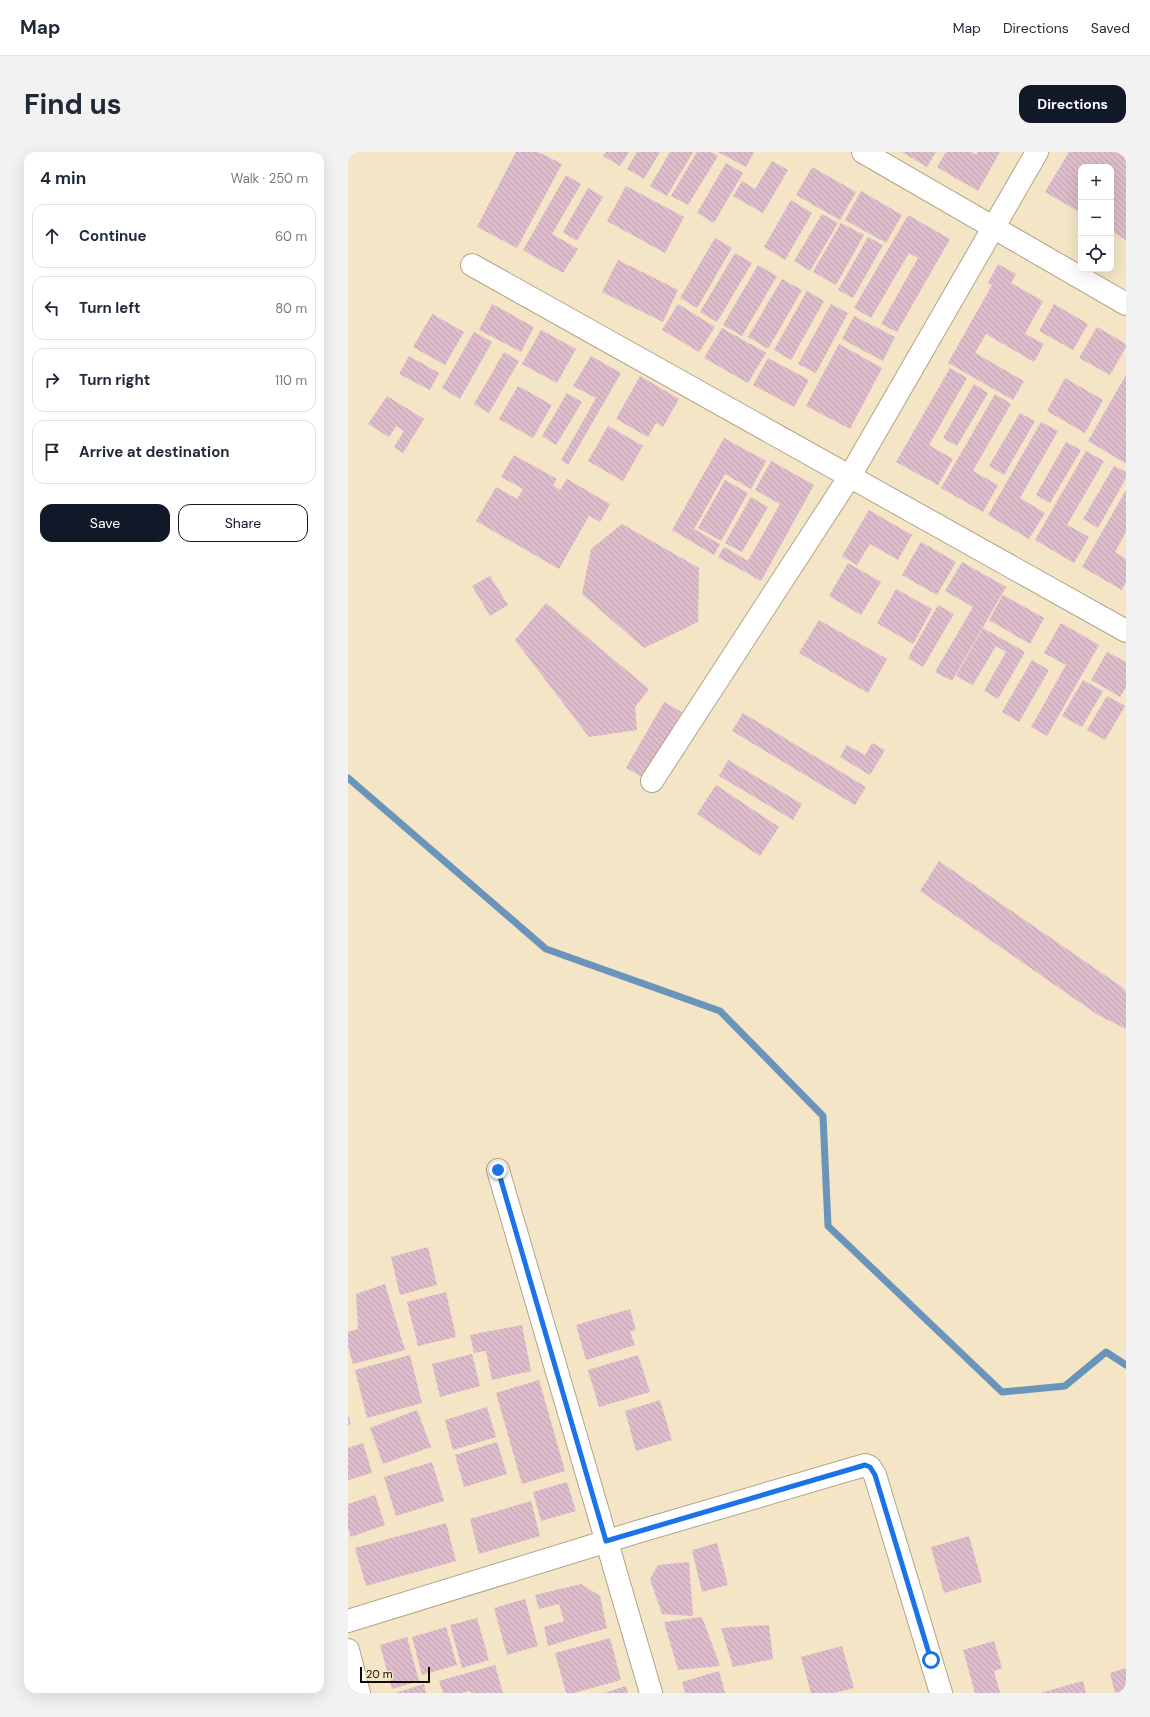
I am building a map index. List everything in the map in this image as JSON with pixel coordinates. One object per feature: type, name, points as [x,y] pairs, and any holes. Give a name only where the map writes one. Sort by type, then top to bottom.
[{"type":"street","points":[[863,152],[1126,304]]},
{"type":"street","points":[[652,781],[850,476],[1037,152]]},
{"type":"street","points":[[472,265],[1126,631]]},
{"type":"street","points":[[498,1170],[651,1693]]},
{"type":"street","points":[[348,1621],[606,1541],[865,1465],[870,1467],[875,1475],[941,1693]]},
{"type":"street","points":[[348,1650],[359,1693]]},
{"type":"building","points":[[516,152],[538,152],[562,164],[517,248],[477,227]]},
{"type":"building","points":[[606,152],[629,152],[620,166],[603,156]]},
{"type":"building","points":[[637,152],[660,152],[644,179],[627,169]]},
{"type":"building","points":[[670,152],[693,152],[667,196],[650,186]]},
{"type":"building","points":[[697,152],[711,152],[718,156],[688,205],[671,196]]},
{"type":"building","points":[[718,152],[754,152],[746,167]]},
{"type":"building","points":[[902,152],[936,152],[927,167]]},
{"type":"building","points":[[946,152],[971,152],[976,155],[978,152],[1000,152],[978,191],[937,167]]},
{"type":"building","points":[[1069,152],[1116,152],[1126,158],[1126,240],[1114,233],[1114,164],[1078,164],[1078,211],[1045,192]]},
{"type":"building","points":[[772,161],[788,170],[763,213],[733,196],[742,181],[755,189]]},
{"type":"building","points":[[726,163],[743,173],[714,223],[697,213]]},
{"type":"building","points":[[812,167],[856,192],[840,220],[796,195]]},
{"type":"building","points":[[566,175],[581,184],[552,234],[578,249],[563,273],[523,250]]},
{"type":"building","points":[[626,186],[684,217],[665,253],[607,221]]},
{"type":"building","points":[[588,188],[603,197],[577,241],[563,232]]},
{"type":"building","points":[[861,191],[902,215],[886,243],[845,220]]},
{"type":"building","points":[[791,200],[812,213],[785,260],[764,247]]},
{"type":"building","points":[[822,214],[838,223],[810,271],[794,261]]},
{"type":"building","points":[[908,215],[950,239],[897,332],[881,324],[918,258],[909,253],[871,318],[854,308]]},
{"type":"building","points":[[841,223],[864,235],[836,285],[813,272]]},
{"type":"building","points":[[868,237],[883,245],[853,298],[838,290]]},
{"type":"building","points":[[715,238],[732,248],[697,308],[680,298]]},
{"type":"building","points":[[735,253],[752,263],[717,322],[700,312]]},
{"type":"building","points":[[618,260],[678,290],[663,322],[602,292]]},
{"type":"building","points":[[998,264],[1016,274],[1011,283],[1043,301],[1025,334],[1044,344],[1034,362],[986,334],[975,353],[1024,381],[1013,400],[948,363],[992,285],[988,283]]},
{"type":"building","points":[[758,265],[777,276],[742,336],[723,325]]},
{"type":"building","points":[[782,279],[802,290],[768,349],[748,337]]},
{"type":"building","points":[[807,291],[824,301],[791,360],[774,350]]},
{"type":"building","points":[[492,304],[534,327],[521,352],[479,330]]},
{"type":"building","points":[[678,304],[715,327],[699,352],[662,330]]},
{"type":"building","points":[[831,304],[848,313],[816,373],[798,364]]},
{"type":"building","points":[[1054,304],[1088,324],[1073,350],[1039,331]]},
{"type":"building","points":[[432,314],[464,332],[445,365],[413,347]]},
{"type":"building","points":[[854,316],[895,337],[883,361],[842,339]]},
{"type":"building","points":[[1097,327],[1126,344],[1126,347],[1110,375],[1079,358]]},
{"type":"building","points":[[722,328],[766,353],[748,383],[704,358]]},
{"type":"building","points":[[541,330],[576,349],[557,383],[522,364]]},
{"type":"building","points":[[474,332],[492,342],[460,399],[442,388]]},
{"type":"building","points":[[839,344],[882,368],[850,429],[806,406]]},
{"type":"building","points":[[504,352],[519,361],[489,413],[474,404]]},
{"type":"building","points":[[409,356],[439,373],[430,390],[399,374]]},
{"type":"building","points":[[591,356],[621,373],[568,465],[561,460],[596,398],[573,386]]},
{"type":"building","points":[[768,358],[809,380],[794,407],[753,385]]},
{"type":"building","points":[[950,368],[967,378],[929,445],[953,459],[938,485],[896,462]]},
{"type":"building","points":[[1126,375],[1126,461],[1125,463],[1088,441]]},
{"type":"building","points":[[640,376],[679,399],[663,427],[656,423],[648,437],[616,419]]},
{"type":"building","points":[[1065,378],[1103,400],[1085,433],[1047,411]]},
{"type":"building","points":[[974,384],[988,393],[957,446],[943,438]]},
{"type":"building","points":[[518,386],[552,405],[533,438],[499,419]]},
{"type":"building","points":[[567,393],[582,402],[556,445],[542,436]]},
{"type":"building","points":[[995,394],[1011,404],[973,471],[998,485],[983,512],[941,488]]},
{"type":"building","points":[[387,396],[424,419],[403,453],[394,447],[404,431],[396,426],[389,437],[368,424]]},
{"type":"building","points":[[1020,413],[1035,421],[1004,475],[989,466]]},
{"type":"building","points":[[1041,422],[1058,431],[1020,498],[1045,513],[1029,539],[988,515]]},
{"type":"building","points":[[608,426],[643,446],[623,481],[588,461]]},
{"type":"building","points":[[724,438],[766,461],[751,489],[725,474],[694,529],[720,544],[714,555],[672,530]]},
{"type":"building","points":[[1066,442],[1081,450],[1050,503],[1036,495]]},
{"type":"building","points":[[1086,451],[1104,461],[1067,525],[1089,537],[1074,563],[1035,540]]},
{"type":"building","points":[[514,455],[557,479],[553,485],[560,490],[567,479],[610,504],[600,522],[589,516],[559,569],[476,521],[496,487],[517,499],[523,489],[501,477]]},
{"type":"building","points":[[771,461],[814,485],[761,581],[718,557],[724,547],[748,561],[780,504],[755,490]]},
{"type":"building","points":[[1114,466],[1126,472],[1126,478],[1098,528],[1083,519]]},
{"type":"building","points":[[725,480],[748,493],[721,541],[698,528]]},
{"type":"building","points":[[1126,490],[1126,532],[1115,552],[1126,559],[1126,582],[1122,590],[1082,567]]},
{"type":"building","points":[[751,497],[768,507],[742,552],[725,543]]},
{"type":"building","points":[[869,510],[912,535],[898,560],[870,544],[857,565],[842,556]]},
{"type":"building","points":[[622,524],[699,568],[698,622],[644,648],[582,594],[591,549]]},
{"type":"building","points":[[921,542],[956,562],[937,595],[902,575]]},
{"type":"building","points":[[962,562],[1006,587],[952,681],[935,672],[973,607],[945,591]]},
{"type":"building","points":[[848,563],[881,582],[861,615],[829,596]]},
{"type":"building","points":[[490,576],[508,605],[490,616],[472,586]]},
{"type":"building","points":[[896,589],[932,609],[913,644],[877,623]]},
{"type":"building","points":[[1003,595],[1044,618],[1030,644],[989,620]]},
{"type":"building","points":[[546,603],[649,689],[635,707],[637,730],[589,737],[515,640]]},
{"type":"building","points":[[938,605],[954,614],[923,667],[908,658]]},
{"type":"building","points":[[819,620],[887,659],[868,693],[799,653]]},
{"type":"building","points":[[1061,623],[1099,645],[1047,736],[1031,727],[1066,665],[1044,653]]},
{"type":"building","points":[[983,628],[1025,652],[998,699],[984,691],[1006,652],[996,646],[973,685],[956,676]]},
{"type":"building","points":[[1107,652],[1126,662],[1126,687],[1120,697],[1091,680]]},
{"type":"building","points":[[1032,660],[1049,670],[1019,722],[1002,712]]},
{"type":"building","points":[[1083,680],[1103,691],[1082,727],[1062,716]]},
{"type":"building","points":[[1107,696],[1125,706],[1105,740],[1087,730]]},
{"type":"building","points":[[664,702],[682,712],[644,778],[626,768]]},
{"type":"building","points":[[743,713],[866,787],[855,805],[732,731]]},
{"type":"building","points":[[872,743],[885,750],[870,775],[840,757],[847,745],[865,755]]},
{"type":"building","points":[[728,760],[802,804],[793,820],[719,776]]},
{"type":"building","points":[[716,785],[779,827],[760,856],[697,814]]},
{"type":"building","points":[[939,861],[1122,987],[1126,992],[1126,1029],[1098,1015],[920,891]]},
{"type":"building","points":[[428,1247],[437,1285],[400,1295],[391,1257]]},
{"type":"building","points":[[385,1284],[405,1350],[353,1364],[348,1346],[348,1332],[358,1329],[356,1294]]},
{"type":"building","points":[[446,1292],[456,1337],[418,1346],[407,1302]]},
{"type":"building","points":[[630,1309],[636,1330],[630,1331],[635,1345],[586,1360],[576,1325]]},
{"type":"building","points":[[522,1325],[531,1371],[492,1380],[486,1351],[474,1353],[470,1335]]},
{"type":"building","points":[[472,1354],[480,1386],[440,1397],[432,1364]]},
{"type":"building","points":[[410,1355],[422,1403],[367,1418],[355,1370]]},
{"type":"building","points":[[638,1355],[650,1392],[599,1407],[588,1370]]},
{"type":"building","points":[[539,1380],[565,1471],[522,1484],[496,1393]]},
{"type":"building","points":[[660,1400],[672,1440],[636,1451],[625,1411]]},
{"type":"building","points":[[487,1407],[496,1437],[453,1450],[445,1420]]},
{"type":"building","points":[[417,1410],[431,1447],[383,1464],[370,1428]]},
{"type":"building","points":[[348,1415],[351,1424],[348,1425]]},
{"type":"building","points":[[497,1442],[507,1474],[464,1487],[455,1455]]},
{"type":"building","points":[[363,1443],[372,1473],[348,1480],[348,1448]]},
{"type":"building","points":[[432,1462],[444,1501],[396,1516],[384,1477]]},
{"type":"building","points":[[567,1482],[576,1511],[541,1521],[533,1492]]},
{"type":"building","points":[[375,1495],[385,1525],[351,1537],[348,1528],[348,1504]]},
{"type":"building","points":[[531,1501],[540,1536],[479,1554],[470,1519]]},
{"type":"building","points":[[446,1523],[456,1561],[366,1586],[355,1548]]},
{"type":"building","points":[[969,1536],[982,1582],[944,1593],[931,1547]]},
{"type":"building","points":[[717,1543],[728,1585],[702,1592],[692,1550]]},
{"type":"building","points":[[689,1562],[693,1616],[662,1614],[650,1579],[658,1565]]},
{"type":"building","points":[[581,1584],[600,1596],[607,1628],[548,1646],[544,1627],[564,1621],[559,1604],[539,1609],[535,1595]]},
{"type":"building","points":[[525,1599],[538,1646],[507,1655],[494,1608]]},
{"type":"building","points":[[702,1617],[720,1666],[678,1670],[664,1622]]},
{"type":"building","points":[[477,1618],[489,1660],[462,1668],[450,1625]]},
{"type":"building","points":[[769,1625],[773,1659],[733,1667],[721,1628]]},
{"type":"building","points":[[446,1627],[457,1665],[422,1675],[412,1637]]},
{"type":"building","points":[[407,1637],[419,1681],[392,1689],[380,1645]]},
{"type":"building","points":[[610,1638],[621,1680],[574,1693],[566,1693],[555,1653]]},
{"type":"building","points":[[994,1641],[1002,1668],[994,1671],[1000,1693],[975,1693],[963,1650]]},
{"type":"building","points":[[842,1646],[854,1688],[834,1693],[811,1693],[801,1657]]},
{"type":"building","points":[[495,1665],[503,1693],[471,1693],[470,1691],[462,1693],[443,1693],[439,1681]]},
{"type":"building","points":[[1126,1668],[1126,1693],[1115,1693],[1110,1673]]},
{"type":"building","points":[[719,1671],[725,1693],[685,1693],[682,1682]]},
{"type":"building","points":[[1083,1681],[1086,1693],[1040,1693]]},
{"type":"building","points":[[424,1684],[426,1693],[395,1693]]},
{"type":"building","points":[[626,1686],[628,1693],[604,1693]]},
{"type":"waterway","points":[[348,778],[546,949],[720,1011],[823,1116],[828,1226],[1002,1392],[1065,1386],[1106,1352],[1126,1365]]},
{"type":"route","points":[[498,1170],[606,1541],[865,1465],[874,1470],[931,1660]]}]
